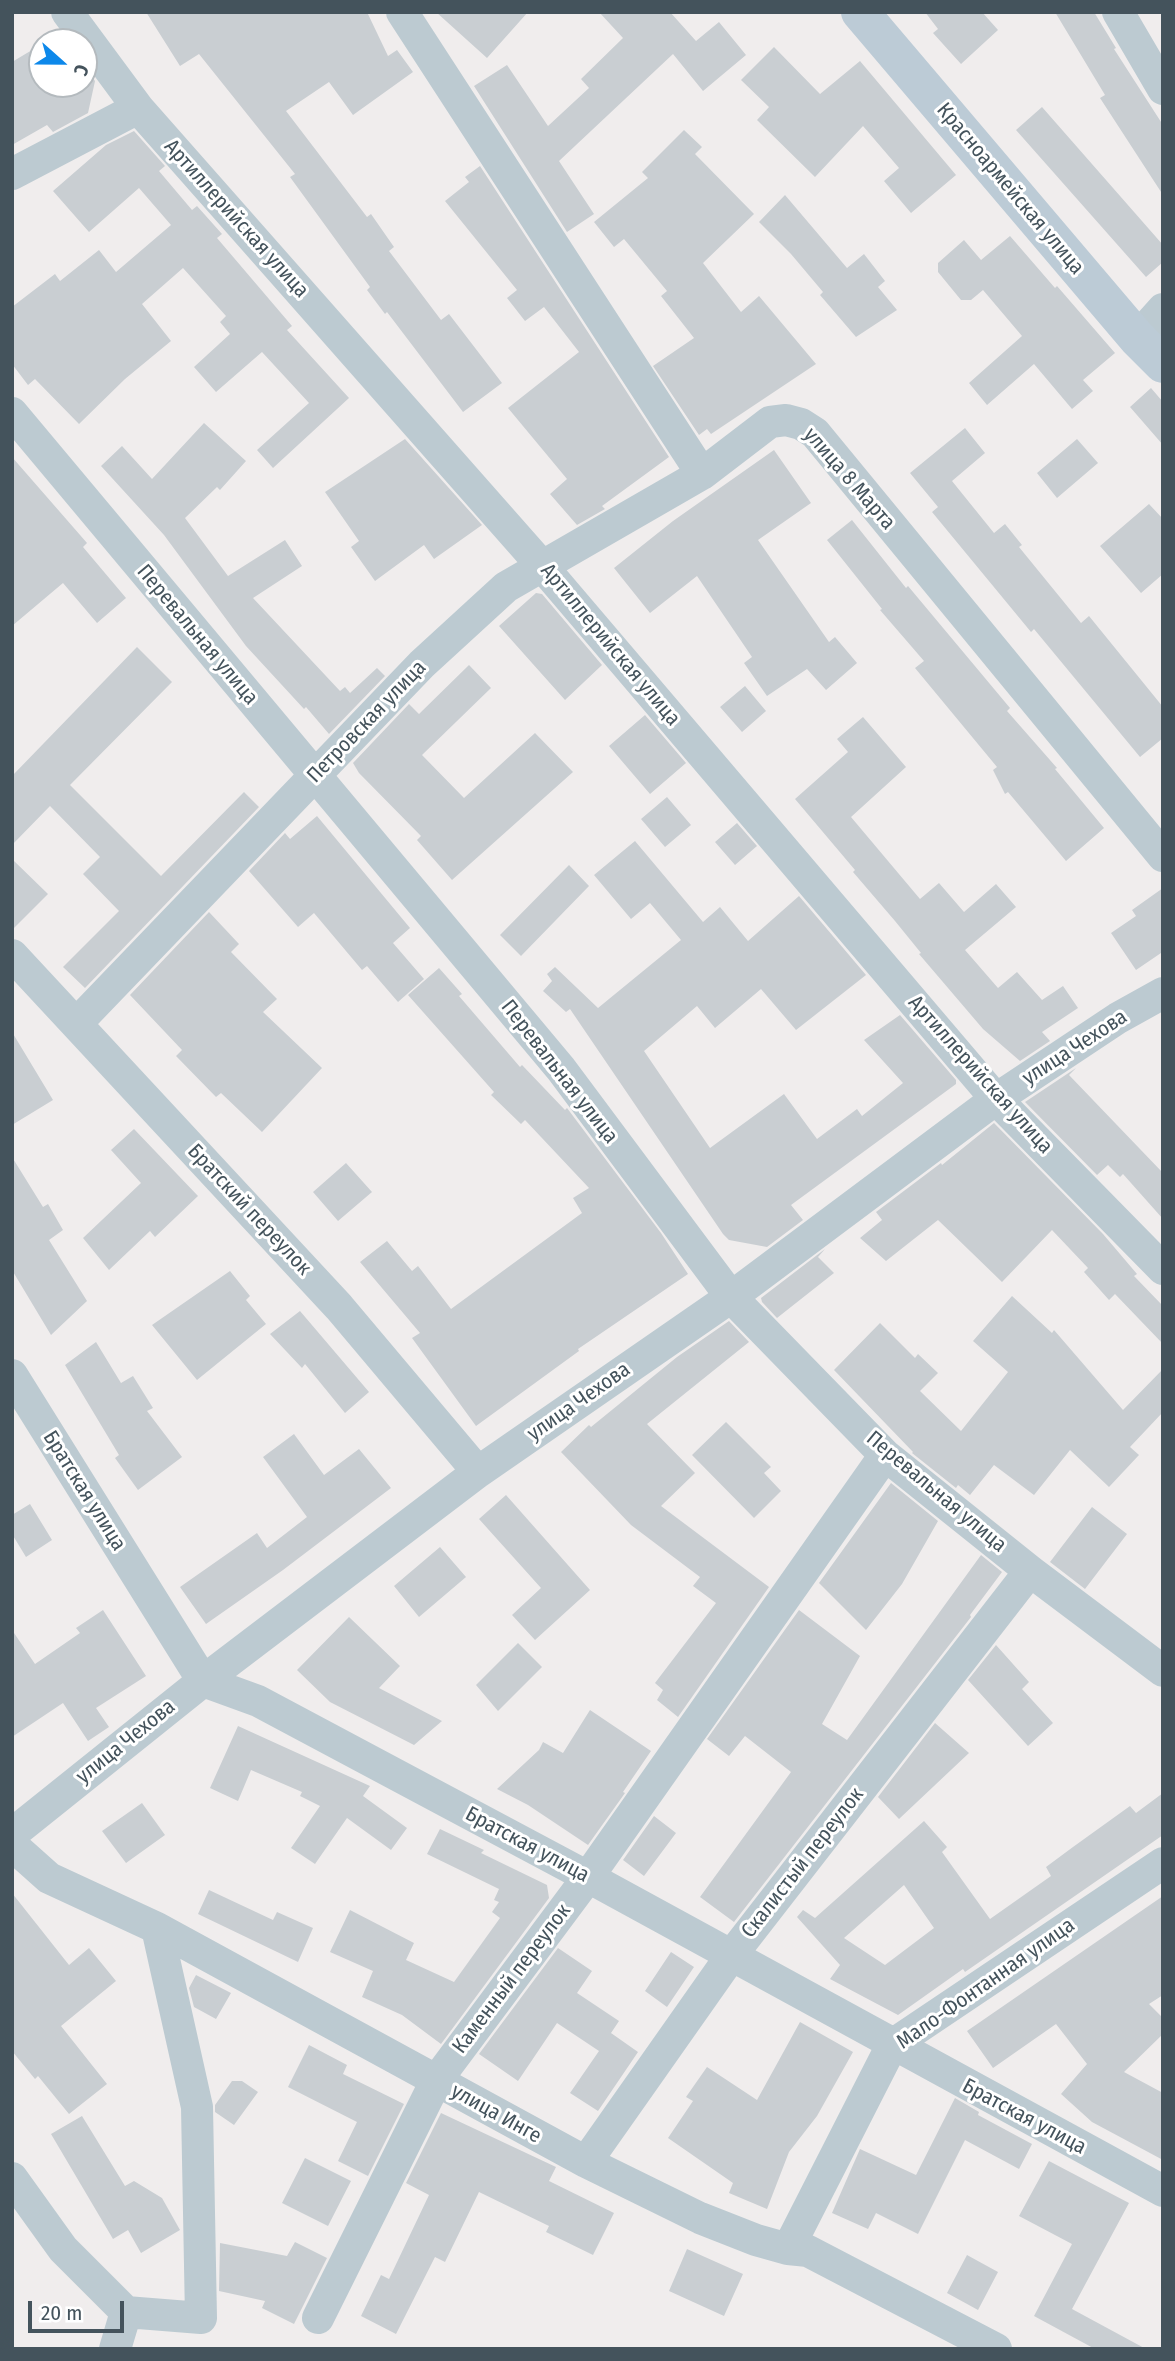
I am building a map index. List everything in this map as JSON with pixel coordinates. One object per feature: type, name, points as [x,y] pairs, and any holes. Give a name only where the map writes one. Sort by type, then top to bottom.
[{"type":"main road","name":"Красноармейская улица","points":[[860,12],[1150,351]]},
{"type":"street","name":"Артиллерийская улица","points":[[67,12],[138,108],[543,567],[996,1099],[1163,1269]]},
{"type":"street","points":[[402,12],[702,474]]},
{"type":"street","points":[[1118,12],[1163,89]]},
{"type":"street","points":[[12,174],[138,108]]},
{"type":"street","points":[[1150,351],[1163,309]]},
{"type":"street","name":"Перевальная улица","points":[[12,413],[561,1069],[731,1297],[886,1455],[1030,1571],[1163,1671]]},
{"type":"street","name":"улица 8 Марта","points":[[702,474],[770,422],[786,420],[801,424],[815,433],[1163,856]]},
{"type":"street","name":"Петровская улица","points":[[76,1024],[422,664],[506,587],[702,474]]},
{"type":"street","name":"Братский переулок","points":[[12,955],[339,1307],[478,1472]]},
{"type":"street","name":"улица Чехова","points":[[12,1834],[202,1681],[478,1472],[731,1297],[996,1099],[1118,1018],[1163,993]]},
{"type":"street","name":"Братская улица","points":[[12,1375],[202,1681],[258,1700],[1163,2191]]},
{"type":"street","name":"Каменный переулок","points":[[318,2318],[436,2081],[588,1877],[886,1455]]},
{"type":"street","name":"Скалистый переулок","points":[[586,2162],[731,1956],[1030,1571]]},
{"type":"street","name":"улица Инге","points":[[12,1845],[49,1878],[157,1928],[586,2162],[700,2218],[756,2240],[788,2249],[808,2251],[996,2349]]},
{"type":"street","name":"Мало-Фонтанная улица","points":[[788,2249],[892,2045],[1163,1863]]},
{"type":"street","points":[[12,2178],[64,2249],[126,2312],[201,2318],[197,2107],[157,1928]]},
{"type":"street","points":[[115,2349],[126,2312]]},
{"type":"building","points":[[146,12],[367,12],[388,56],[397,50],[413,72],[353,115],[329,82],[286,111],[367,217],[371,214],[394,247],[389,251],[441,320],[449,314],[502,383],[463,412],[387,312],[385,314],[367,290],[370,287],[290,177],[295,174],[199,54],[180,66]]},
{"type":"building","points":[[436,12],[528,12],[487,58]]},
{"type":"building","points":[[599,12],[670,12],[696,41],[719,22],[746,55],[703,91],[673,54],[559,161],[594,214],[567,232],[474,86],[507,65],[548,126],[589,88],[581,79],[623,38]]},
{"type":"building","points":[[925,12],[982,12],[998,30],[961,64],[933,33],[938,29]]},
{"type":"building","points":[[1055,12],[1094,12],[1116,48],[1114,49],[1163,125],[1163,195],[1100,98],[1105,95]]},
{"type":"building","points":[[774,47],[820,94],[860,61],[956,175],[911,213],[884,181],[899,168],[863,126],[815,177],[757,120],[769,107],[741,80]]},
{"type":"building","points":[[28,52],[28,98],[91,98],[88,113],[53,132],[47,125],[12,145],[12,62]]},
{"type":"building","points":[[1042,107],[1163,245],[1163,262],[1146,277],[1016,130]]},
{"type":"building","points":[[684,130],[702,147],[695,154],[754,214],[703,263],[741,312],[759,296],[816,364],[711,434],[707,429],[699,435],[653,366],[694,338],[661,296],[667,291],[624,239],[614,247],[594,222],[648,178],[642,172]]},
{"type":"building","points":[[134,131],[165,166],[159,171],[192,210],[197,206],[222,234],[217,238],[292,326],[287,330],[349,398],[273,468],[257,450],[309,403],[262,352],[216,392],[194,367],[230,334],[220,322],[226,316],[183,268],[142,304],[171,341],[125,379],[79,424],[35,379],[28,385],[12,364],[12,307],[55,274],[60,281],[99,250],[116,272],[171,225],[139,188],[89,232],[53,191],[106,145]]},
{"type":"building","points":[[480,166],[669,457],[602,506],[605,509],[577,525],[550,494],[567,479],[508,408],[579,352],[544,307],[525,321],[507,298],[517,290],[445,201],[469,182],[465,177]]},
{"type":"building","points":[[785,195],[847,268],[864,254],[885,281],[878,287],[897,310],[856,337],[820,295],[823,292],[791,254],[759,222]]},
{"type":"building","points":[[1010,236],[1115,353],[1083,380],[1093,391],[1072,409],[1034,364],[987,405],[969,383],[1022,336],[983,290],[971,300],[961,300],[938,272],[938,263],[964,240],[981,260]]},
{"type":"building","points":[[1151,388],[1163,402],[1163,445],[1130,407]]},
{"type":"building","points":[[204,423],[246,461],[220,490],[217,487],[185,518],[228,576],[285,540],[302,566],[253,598],[340,691],[345,687],[350,693],[377,668],[385,676],[329,734],[246,646],[164,535],[101,466],[122,446],[152,479]]},
{"type":"building","points":[[965,428],[985,453],[952,481],[994,533],[1005,524],[1022,545],[1019,547],[1081,623],[1089,616],[1163,707],[1163,738],[1140,757],[1034,629],[1031,632],[932,512],[938,507],[910,473]]},
{"type":"building","points":[[405,439],[482,525],[434,559],[424,545],[375,581],[351,547],[359,541],[325,492]]},
{"type":"building","points":[[1077,439],[1098,463],[1057,498],[1037,473]]},
{"type":"building","points":[[774,450],[811,503],[758,540],[829,642],[835,637],[857,663],[826,690],[807,669],[767,696],[744,663],[752,657],[697,576],[650,613],[614,568],[673,521]]},
{"type":"building","points":[[12,457],[87,543],[83,547],[126,598],[97,623],[63,583],[12,626]]},
{"type":"building","points":[[1149,504],[1163,519],[1163,574],[1141,593],[1100,546]]},
{"type":"building","points":[[852,520],[906,588],[908,586],[1010,708],[1007,711],[1057,768],[1055,769],[1104,828],[1066,861],[1008,792],[1005,794],[993,770],[997,767],[915,668],[924,661],[880,610],[882,609],[827,540]]},
{"type":"building","points":[[536,593],[542,594],[602,665],[565,700],[499,626]]},
{"type":"building","points":[[137,647],[172,682],[70,785],[161,876],[244,792],[259,807],[85,988],[63,967],[119,911],[83,874],[100,857],[50,806],[12,845],[12,776]]},
{"type":"building","points":[[469,665],[491,688],[422,755],[464,798],[535,733],[573,772],[452,880],[417,840],[421,836],[359,773],[353,763],[409,704],[419,714]]},
{"type":"building","points":[[745,686],[766,711],[742,732],[720,707]]},
{"type":"building","points":[[645,715],[686,763],[650,794],[609,746]]},
{"type":"building","points":[[863,717],[906,767],[851,817],[920,899],[939,883],[964,912],[996,884],[1016,907],[965,950],[998,988],[1017,972],[1042,1000],[1063,986],[1078,1008],[1042,1032],[1050,1041],[1020,1061],[983,1029],[795,799],[848,752],[837,739]]},
{"type":"building","points":[[667,797],[691,825],[665,847],[641,819]]},
{"type":"building","points":[[317,816],[410,928],[393,943],[424,979],[398,1002],[367,966],[362,970],[314,913],[298,927],[249,871],[285,833],[290,839]]},
{"type":"building","points":[[737,823],[757,846],[735,865],[715,842]]},
{"type":"building","points":[[635,841],[703,922],[720,907],[748,941],[799,896],[866,975],[796,1030],[761,989],[715,1028],[697,1006],[644,1051],[710,1148],[784,1094],[817,1139],[857,1109],[862,1116],[903,1083],[864,1040],[900,1015],[956,1080],[956,1084],[791,1205],[803,1220],[767,1247],[729,1240],[723,1234],[570,1009],[566,1012],[543,991],[552,981],[547,974],[555,967],[598,1008],[681,940],[650,903],[631,919],[594,875]]},
{"type":"building","points":[[12,859],[48,894],[12,930]]},
{"type":"building","points":[[569,865],[589,886],[521,956],[500,935]]},
{"type":"building","points":[[1163,888],[1163,957],[1161,953],[1136,970],[1111,933],[1136,916],[1132,910]]},
{"type":"building","points":[[209,912],[239,944],[231,952],[277,999],[263,1012],[322,1068],[262,1132],[221,1093],[216,1097],[176,1056],[182,1050],[130,995]]},
{"type":"building","points":[[439,968],[462,994],[459,996],[520,1067],[522,1065],[565,1110],[567,1108],[661,1233],[688,1274],[578,1349],[579,1351],[476,1426],[412,1338],[420,1333],[360,1262],[387,1241],[412,1271],[418,1266],[451,1309],[582,1213],[573,1198],[589,1188],[525,1120],[521,1124],[491,1095],[494,1092],[408,995]]},
{"type":"building","points":[[12,1032],[53,1100],[12,1125]]},
{"type":"building","points":[[1076,1068],[1069,1075],[1163,1173],[1163,1219],[1123,1174],[1120,1177],[1108,1165],[1097,1175],[1025,1102]]},
{"type":"building","points":[[994,1123],[1103,1234],[1137,1274],[1134,1276],[1163,1306],[1163,1344],[1115,1294],[1109,1300],[1084,1272],[1088,1268],[1052,1230],[1002,1282],[938,1220],[886,1261],[860,1238],[882,1220],[876,1212],[941,1163],[942,1165]]},
{"type":"building","points":[[134,1129],[198,1196],[155,1237],[150,1231],[109,1270],[83,1238],[141,1183],[111,1150]]},
{"type":"building","points":[[12,1157],[43,1207],[48,1204],[63,1230],[49,1240],[87,1301],[51,1335],[12,1270]]},
{"type":"building","points":[[346,1163],[372,1192],[338,1221],[313,1192]]},
{"type":"building","points":[[825,1249],[818,1257],[834,1273],[777,1318],[761,1298]]},
{"type":"building","points":[[230,1271],[250,1296],[246,1300],[266,1324],[197,1380],[152,1325]]},
{"type":"building","points":[[1012,1296],[1052,1333],[1054,1330],[1123,1410],[1163,1369],[1163,1412],[1130,1447],[1139,1455],[1109,1487],[1070,1450],[1034,1495],[994,1465],[970,1495],[958,1485],[956,1488],[912,1453],[834,1370],[880,1323],[915,1358],[918,1354],[938,1373],[920,1391],[961,1431],[1008,1372],[973,1341]]},
{"type":"building","points":[[300,1311],[369,1392],[345,1413],[305,1364],[302,1368],[270,1334]]},
{"type":"building","points":[[729,1321],[749,1342],[647,1424],[695,1473],[661,1506],[769,1587],[678,1717],[657,1700],[663,1690],[655,1683],[716,1603],[693,1586],[700,1577],[631,1525],[561,1452],[589,1425],[591,1427],[677,1357]]},
{"type":"building","points":[[96,1342],[121,1383],[133,1376],[153,1408],[147,1411],[182,1457],[138,1490],[115,1458],[119,1455],[65,1365]]},
{"type":"building","points":[[726,1422],[771,1467],[764,1473],[781,1491],[754,1518],[692,1455]]},
{"type":"building","points":[[294,1434],[324,1475],[359,1449],[391,1488],[206,1624],[180,1587],[257,1533],[267,1548],[307,1517],[263,1457]]},
{"type":"building","points":[[891,1483],[938,1521],[902,1584],[866,1630],[819,1583]]},
{"type":"building","points":[[506,1495],[590,1590],[535,1640],[512,1615],[541,1588],[479,1519]]},
{"type":"building","points":[[30,1504],[52,1540],[26,1557],[12,1534],[12,1515]]},
{"type":"building","points":[[1092,1507],[1127,1534],[1085,1589],[1050,1562]]},
{"type":"building","points":[[440,1547],[466,1577],[419,1617],[394,1586]]},
{"type":"building","points":[[981,1555],[1002,1572],[971,1617],[734,1922],[700,1897],[791,1772],[745,1736],[729,1756],[707,1739],[799,1610],[860,1656],[822,1724],[847,1740]]},
{"type":"building","points":[[103,1610],[146,1676],[96,1708],[109,1727],[88,1741],[63,1703],[12,1737],[12,1630],[35,1664],[80,1633],[76,1628]]},
{"type":"building","points":[[349,1617],[400,1666],[379,1688],[442,1721],[414,1745],[330,1702],[297,1670]]},
{"type":"building","points":[[518,1643],[542,1667],[498,1711],[476,1685]]},
{"type":"building","points":[[996,1645],[1029,1682],[1022,1689],[1053,1723],[1028,1746],[968,1680]]},
{"type":"building","points":[[590,1710],[651,1751],[588,1845],[528,1805],[497,1789],[539,1750],[543,1742],[563,1753]]},
{"type":"building","points":[[935,1723],[969,1753],[899,1819],[878,1797]]},
{"type":"building","points":[[238,1726],[370,1786],[363,1796],[407,1828],[391,1850],[347,1818],[315,1864],[291,1848],[320,1806],[300,1796],[302,1792],[251,1770],[238,1801],[210,1788]]},
{"type":"building","points":[[1163,1793],[1163,1835],[898,2015],[830,1979],[840,1965],[797,1917],[803,1910],[815,1918],[924,1821],[947,1847],[942,1852],[990,1919],[1051,1876],[1046,1867],[1073,1847],[1130,1806],[1136,1813]],"holes":[[[904,1885],[934,1928],[885,1965],[844,1938]]]},
{"type":"building","points":[[142,1803],[165,1835],[126,1863],[102,1831]]},
{"type":"building","points":[[654,1816],[676,1833],[644,1876],[623,1860]]},
{"type":"building","points":[[440,1829],[484,1850],[481,1853],[547,1885],[549,1898],[441,2044],[402,2015],[362,1997],[373,1971],[330,1952],[350,1910],[414,1943],[406,1960],[454,1982],[500,1918],[492,1912],[499,1902],[494,1900],[499,1889],[427,1854]]},
{"type":"building","points":[[209,1890],[273,1920],[277,1912],[313,1928],[298,1962],[198,1914]]},
{"type":"building","points":[[12,1893],[69,1965],[89,1948],[116,1981],[61,2026],[107,2084],[69,2114],[38,2076],[35,2079],[12,2051]]},
{"type":"building","points":[[1163,1896],[1163,1995],[1149,2004],[1163,2018],[1163,2034],[1124,2072],[1163,2093],[1163,2160],[1092,2122],[1061,2094],[1087,2064],[1056,2024],[993,2068],[967,2031]]},
{"type":"building","points":[[558,1948],[592,1971],[577,1993],[619,2021],[611,2033],[638,2052],[598,2111],[570,2093],[599,2051],[557,2023],[518,2081],[479,2054]]},
{"type":"building","points":[[671,1952],[694,1967],[667,2007],[645,1991]]},
{"type":"building","points":[[196,1975],[231,1993],[216,2019],[194,2007],[189,1988]]},
{"type":"building","points":[[800,2022],[853,2052],[817,2116],[789,2152],[767,2209],[729,2193],[733,2183],[668,2138],[693,2101],[686,2097],[707,2067],[757,2100]]},
{"type":"building","points":[[309,2045],[347,2065],[343,2074],[404,2104],[368,2176],[338,2161],[357,2122],[288,2087]]},
{"type":"building","points":[[232,2081],[242,2081],[258,2092],[234,2125],[215,2112],[215,2105]]},
{"type":"building","points":[[955,2098],[979,2112],[978,2115],[1032,2144],[1019,2169],[965,2140],[918,2234],[876,2213],[868,2229],[832,2213],[860,2149],[916,2175]]},
{"type":"building","points":[[441,2113],[556,2167],[549,2181],[614,2213],[593,2255],[546,2232],[549,2226],[479,2192],[445,2262],[435,2257],[396,2334],[361,2316],[381,2275],[389,2279],[429,2195],[406,2183]]},
{"type":"building","points":[[82,2116],[125,2186],[134,2181],[162,2198],[180,2230],[141,2253],[128,2230],[113,2239],[51,2134]]},
{"type":"building","points":[[305,2158],[351,2181],[328,2226],[282,2203]]},
{"type":"building","points":[[1049,2161],[1129,2203],[1072,2309],[1146,2349],[1095,2349],[1034,2316],[1072,2244],[1019,2216]]},
{"type":"building","points":[[295,2242],[327,2258],[294,2324],[262,2308],[265,2301],[219,2291],[220,2243],[287,2256]]},
{"type":"building","points":[[687,2249],[743,2274],[724,2316],[669,2291]]},
{"type":"building","points":[[967,2255],[998,2272],[978,2310],[947,2293]]}]
